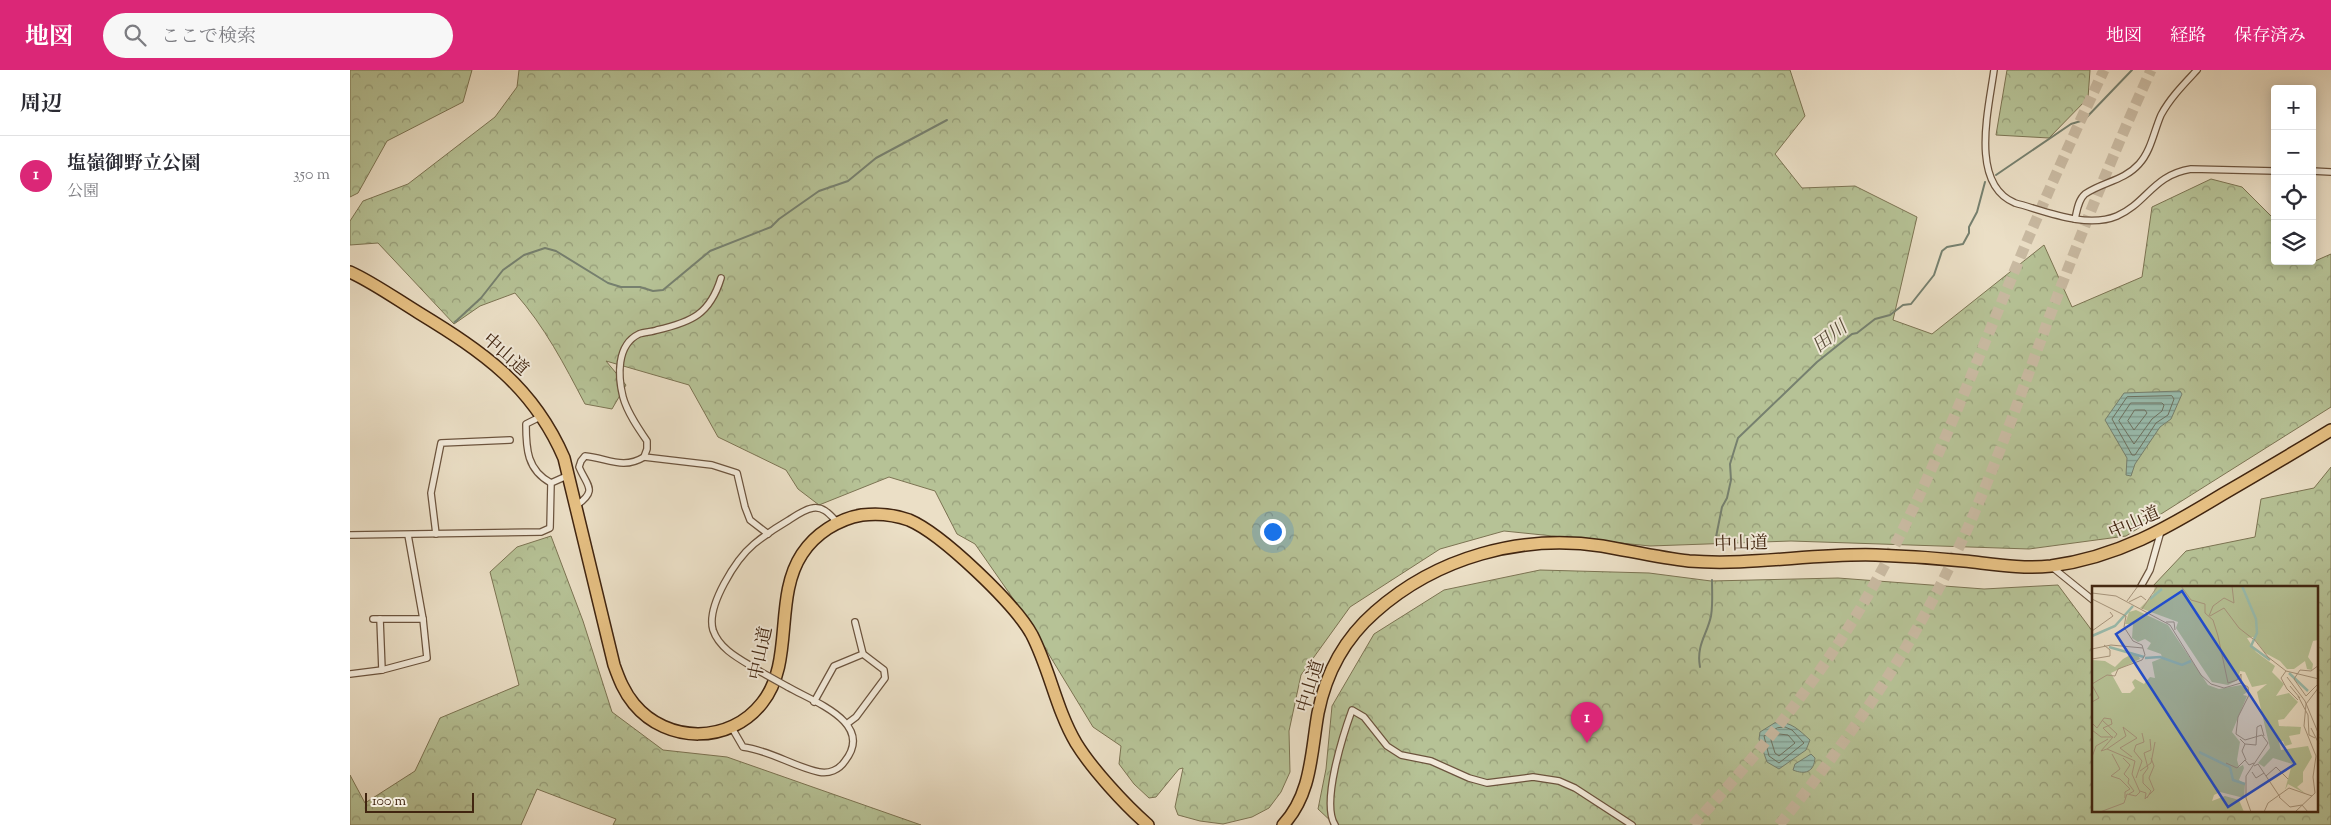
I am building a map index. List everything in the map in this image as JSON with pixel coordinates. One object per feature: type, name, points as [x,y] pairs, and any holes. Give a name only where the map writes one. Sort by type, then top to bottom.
[{"type":"highway","name":"中山道","points":[[350,272],[444,328],[490,359],[518,386],[552,432],[564,458],[577,505],[614,665],[622,686],[631,699],[649,718],[672,730],[707,735],[732,728],[755,711],[774,683],[789,588],[796,565],[810,544],[838,523],[862,516],[896,516],[908,520],[935,536],[994,588],[1021,618],[1032,635],[1065,722],[1077,745],[1098,772],[1148,825]]},
{"type":"highway","name":"中山道","points":[[1287,824],[1307,783],[1323,693],[1335,660],[1342,648],[1359,627],[1392,598],[1434,572],[1469,557],[1511,547],[1554,543],[1601,546],[1668,558],[1706,562],[1872,555],[2022,567],[2050,566],[2114,552],[2160,531],[2331,430]]},
{"type":"street","points":[[1994,70],[1985,149],[1988,174],[2005,199],[2015,203],[2075,219],[2101,220],[2118,216],[2157,183],[2180,171],[2192,169],[2271,171]]},
{"type":"street","points":[[2075,219],[2078,205],[2084,195],[2123,177],[2139,164],[2147,152],[2162,114],[2171,100],[2197,70]]},
{"type":"street","points":[[2316,172],[2331,172]]},
{"type":"street","points":[[577,505],[587,498],[590,492],[589,484],[579,467],[585,456],[616,463],[638,461],[644,457],[647,449],[646,441],[623,397],[620,359],[624,350],[633,338],[640,334],[678,325],[700,315],[711,303],[721,278]]},
{"type":"street","points":[[540,418],[526,424],[528,456],[532,467],[541,478],[551,483]]},
{"type":"street","points":[[436,534],[431,493],[441,443],[510,440]]},
{"type":"street","points":[[644,457],[712,465],[737,473],[750,520],[768,534]]},
{"type":"street","points":[[551,483],[569,475]]},
{"type":"street","points":[[350,535],[541,532],[550,528],[551,483]]},
{"type":"street","points":[[732,728],[743,747],[761,749],[819,772],[831,772],[840,767],[852,748],[852,735],[848,724],[840,716],[730,653],[719,642],[713,630],[712,615],[718,596],[739,561],[753,545],[768,534],[795,516],[813,508],[825,510],[838,523]]},
{"type":"street","points":[[2141,586],[2150,570],[2160,531]]},
{"type":"street","points":[[350,674],[382,670],[427,658],[423,619],[408,535]]},
{"type":"street","points":[[2050,566],[2081,593],[2092,600]]},
{"type":"street","points":[[373,619],[423,619]]},
{"type":"street","points":[[380,619],[382,670]]},
{"type":"street","points":[[848,724],[856,717],[885,678],[884,670],[863,654],[855,622]]},
{"type":"street","points":[[814,702],[834,666],[863,654]]},
{"type":"street","points":[[1335,825],[1331,819],[1330,807],[1335,772],[1342,736],[1352,710],[1364,717],[1387,746],[1401,755],[1431,761],[1469,778],[1487,783],[1533,777],[1558,781],[1575,788],[1632,825]]},
{"type":"green space","points":[[350,70],[472,70],[463,102],[387,141],[358,193],[350,197]]},
{"type":"green space","points":[[519,70],[1790,70],[1805,116],[1775,154],[1802,188],[1855,186],[1917,217],[1893,320],[1932,334],[2044,245],[2072,307],[2142,277],[2152,207],[2211,179],[2242,187],[2271,216],[2271,265],[2316,265],[2316,261],[2331,254],[2331,407],[2126,536],[2029,549],[1791,541],[1650,546],[1504,531],[1440,549],[1350,607],[1301,675],[1289,731],[1290,772],[1281,792],[1269,808],[1252,817],[1223,824],[1200,821],[1178,815],[1175,807],[1183,768],[1179,769],[1156,797],[1149,798],[1134,784],[1119,764],[1121,746],[1093,727],[1028,620],[975,544],[957,534],[935,491],[889,477],[819,505],[798,489],[786,470],[718,437],[689,385],[606,361],[626,385],[612,409],[585,404],[562,360],[545,333],[515,293],[480,306],[454,324],[378,243],[350,245],[350,221],[363,201],[408,184],[495,117],[517,87]]},
{"type":"green space","points":[[2007,70],[2090,70],[2088,98],[2049,138],[1996,135]]},
{"type":"green space","points":[[2331,467],[2331,825],[1335,825],[1318,809],[1326,769],[1332,706],[1374,634],[1444,590],[1540,570],[1649,573],[1711,581],[1838,578],[1984,589],[2058,585],[2092,631],[2092,812],[2318,812],[2318,586],[2153,586],[2186,551],[2255,537],[2261,499],[2314,488]]},
{"type":"green space","points":[[551,536],[583,621],[612,712],[663,750],[727,757],[921,825],[613,825],[616,819],[537,789],[521,825],[350,825],[350,775],[365,803],[415,771],[440,718],[519,685],[490,572],[517,547]]},
{"type":"water","points":[[2180,391],[2182,394],[2171,419],[2160,427],[2135,464],[2131,476],[2126,475],[2127,458],[2105,420],[2124,393]]},
{"type":"water","points":[[1776,722],[1791,725],[1810,740],[1806,750],[1779,769],[1767,762],[1759,739],[1760,732]]},
{"type":"water","points":[[1811,754],[1815,758],[1811,769],[1805,772],[1793,770],[1795,764]]},
{"type":"waterway","name":"田川","points":[[1996,175],[2071,124],[2084,120],[2132,70]]},
{"type":"waterway","points":[[455,322],[481,298],[503,270],[524,255],[545,248],[556,251],[608,283],[621,287],[640,287],[653,291],[663,290],[710,251],[771,227],[779,219],[819,191],[848,181],[876,158],[947,120]]},
{"type":"waterway","name":"田川","points":[[1716,537],[1722,507],[1727,498],[1731,480],[1730,464],[1738,438],[1817,362],[1852,334],[1857,333],[1875,319],[1890,315],[1903,305],[1911,304],[1934,275],[1942,251],[1947,247],[1963,244],[1977,212],[1985,182]]},
{"type":"waterway","name":"田川","points":[[1700,667],[1699,652],[1712,612],[1712,580]]},
{"type":"tunnel","points":[[1693,825],[1761,748],[1803,694],[1842,638],[1881,572],[1937,457],[2064,156],[2104,70]]},
{"type":"tunnel","points":[[1779,825],[1826,766],[1870,704],[1910,641],[1946,574],[1975,512],[2086,224],[2151,70]]},
{"type":"place","name":"塩嶺御野立公園","points":[[1587,743]]}]
